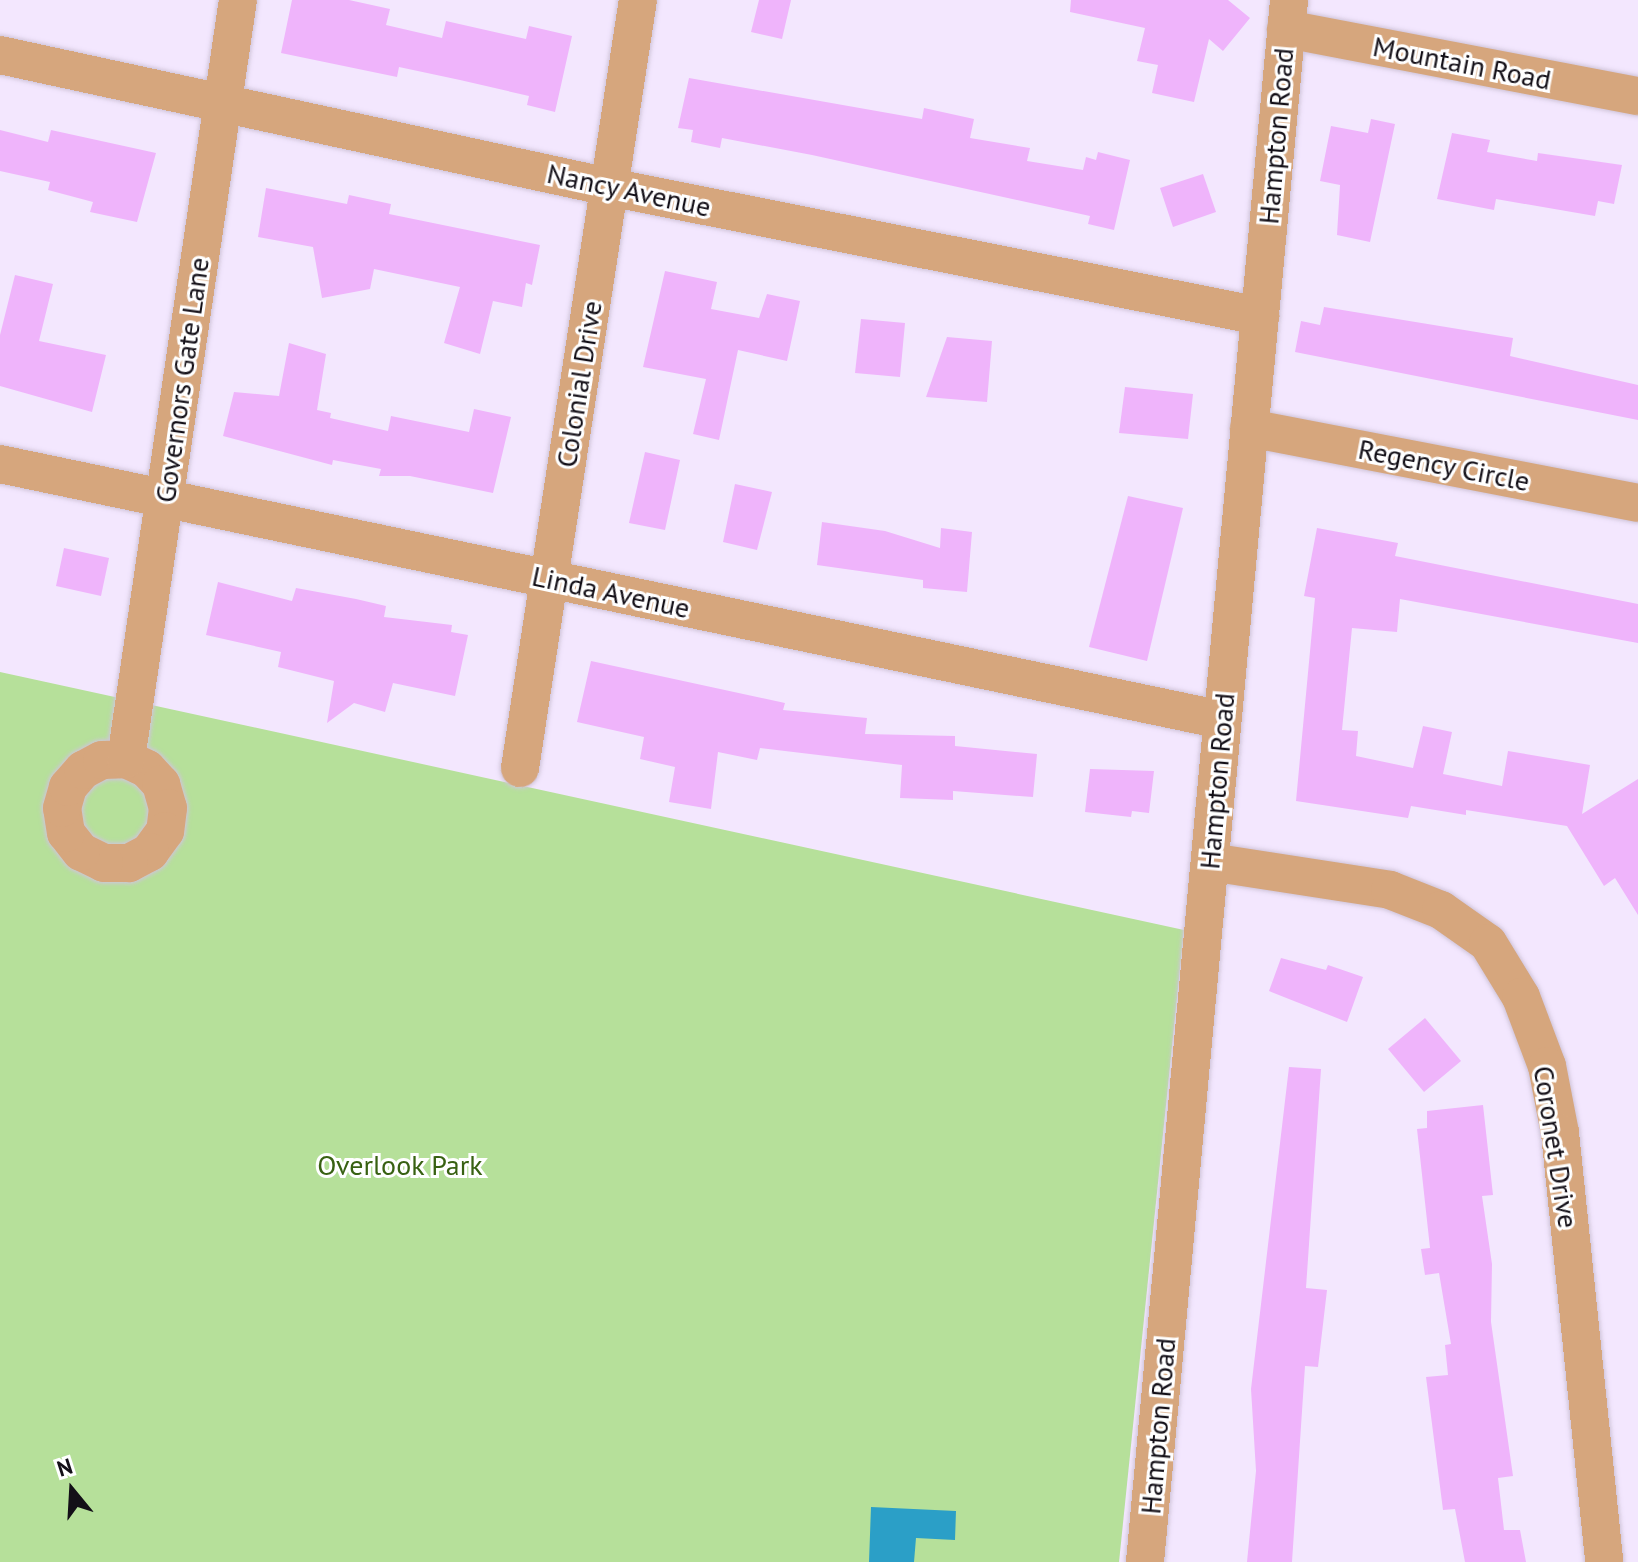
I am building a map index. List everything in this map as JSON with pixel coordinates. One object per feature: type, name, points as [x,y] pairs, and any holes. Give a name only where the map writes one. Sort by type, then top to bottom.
[{"type":"street","name":"Governors Gate Lane","points":[[126,759],[238,0]]},
{"type":"street","name":"Colonial Drive","points":[[520,768],[638,0]]},
{"type":"street","name":"Mountain Road","points":[[1287,15],[1638,96]]},
{"type":"street","name":"Hampton Road","points":[[1145,1562],[1287,15]]},
{"type":"street","name":"Nancy Avenue","points":[[0,55],[609,187],[1260,316]]},
{"type":"street","name":"Regency Circle","points":[[1249,428],[1638,503]]},
{"type":"street","name":"Linda Avenue","points":[[0,464],[164,501],[1222,720]]},
{"type":"street","name":"Coronet Drive","points":[[1210,862],[1390,890],[1441,910],[1488,943],[1521,997],[1547,1066],[1560,1133],[1604,1562]]},
{"type":"green space","name":"Overlook Park","points":[[0,672],[1184,930],[1119,1562],[0,1562]]},
{"type":"water","points":[[871,1507],[956,1511],[955,1540],[916,1538],[914,1562],[869,1562]]},
{"type":"building","points":[[292,0],[349,0],[390,9],[386,25],[442,38],[446,21],[526,39],[529,26],[572,36],[555,112],[527,105],[529,96],[460,80],[399,67],[397,77],[281,53]]},
{"type":"building","points":[[759,0],[791,0],[782,39],[751,32]]},
{"type":"building","points":[[1071,0],[1228,0],[1250,18],[1223,51],[1209,39],[1194,102],[1152,93],[1158,65],[1137,61],[1145,28],[1070,12]]},
{"type":"building","points":[[689,78],[922,119],[924,108],[974,119],[970,138],[1030,148],[1027,161],[1083,170],[1086,157],[1096,160],[1098,152],[1130,160],[1114,230],[1088,224],[1090,216],[812,155],[722,138],[720,148],[691,142],[693,130],[678,128]]},
{"type":"building","points":[[1371,119],[1395,124],[1370,242],[1337,235],[1340,185],[1320,181],[1331,126],[1368,133]]},
{"type":"building","points":[[0,130],[48,142],[51,130],[156,153],[137,222],[90,212],[93,202],[48,190],[50,182],[0,171]]},
{"type":"building","points":[[1452,133],[1490,140],[1487,152],[1537,161],[1538,153],[1622,165],[1614,204],[1598,201],[1595,216],[1496,199],[1494,210],[1437,199]]},
{"type":"building","points":[[1203,174],[1216,212],[1173,227],[1160,188]]},
{"type":"building","points":[[266,188],[347,204],[349,195],[391,204],[389,214],[540,245],[532,285],[526,283],[522,307],[493,301],[480,354],[444,343],[460,287],[374,269],[370,289],[322,298],[313,247],[258,237]]},
{"type":"building","points":[[665,271],[717,282],[711,309],[759,318],[767,294],[800,301],[787,361],[738,350],[719,440],[693,434],[706,379],[643,367]]},
{"type":"building","points":[[15,275],[53,284],[39,341],[106,355],[92,412],[0,386],[0,335]]},
{"type":"building","points":[[1324,307],[1513,338],[1510,356],[1638,385],[1638,420],[1295,352],[1301,321],[1320,325]]},
{"type":"building","points":[[861,319],[905,323],[900,377],[855,373]]},
{"type":"building","points":[[947,337],[992,341],[987,402],[926,397]]},
{"type":"building","points":[[289,343],[326,354],[317,410],[331,413],[330,418],[388,431],[391,416],[469,432],[474,409],[511,417],[493,493],[410,476],[379,476],[381,469],[333,460],[332,465],[223,436],[234,392],[279,396]]},
{"type":"building","points":[[1125,387],[1193,394],[1188,439],[1119,433]]},
{"type":"building","points":[[645,452],[680,460],[665,530],[629,523]]},
{"type":"building","points":[[735,484],[772,492],[757,550],[723,542]]},
{"type":"building","points":[[1128,496],[1183,508],[1147,661],[1089,647]]},
{"type":"building","points":[[822,522],[885,531],[940,548],[941,528],[972,532],[967,592],[923,588],[923,580],[817,565]]},
{"type":"building","points":[[1317,528],[1398,543],[1395,556],[1638,604],[1638,643],[1400,599],[1397,632],[1352,628],[1342,730],[1358,731],[1356,756],[1413,768],[1423,726],[1452,732],[1443,774],[1502,786],[1508,751],[1590,765],[1582,814],[1638,779],[1638,915],[1615,878],[1604,886],[1567,826],[1466,810],[1466,815],[1411,806],[1408,818],[1296,801],[1315,598],[1304,596]]},
{"type":"building","points":[[64,548],[109,558],[101,596],[56,586]]},
{"type":"building","points":[[218,582],[292,601],[296,588],[356,599],[386,606],[384,617],[452,625],[451,632],[468,635],[455,696],[393,683],[385,712],[354,703],[327,723],[334,681],[278,667],[281,652],[206,635]]},
{"type":"building","points":[[591,661],[785,703],[783,710],[867,718],[865,734],[955,736],[955,746],[1037,754],[1033,797],[953,791],[953,800],[900,798],[902,765],[760,748],[757,760],[718,752],[711,809],[669,802],[675,767],[640,759],[644,737],[577,722]]},
{"type":"building","points":[[1090,769],[1154,771],[1149,813],[1132,811],[1131,817],[1085,812]]},
{"type":"building","points":[[1281,958],[1326,970],[1328,965],[1363,977],[1347,1022],[1269,991]]},
{"type":"building","points":[[1425,1018],[1461,1061],[1424,1092],[1388,1049]]},
{"type":"building","points":[[1289,1067],[1321,1069],[1306,1288],[1327,1290],[1318,1367],[1305,1366],[1292,1562],[1247,1562],[1256,1471],[1251,1389]]},
{"type":"building","points":[[1483,1105],[1493,1195],[1482,1196],[1492,1264],[1491,1322],[1513,1476],[1498,1478],[1504,1530],[1520,1530],[1526,1562],[1465,1562],[1455,1509],[1443,1510],[1426,1377],[1448,1375],[1445,1345],[1451,1344],[1439,1273],[1425,1275],[1421,1249],[1430,1248],[1417,1129],[1427,1128],[1427,1111]]}]
